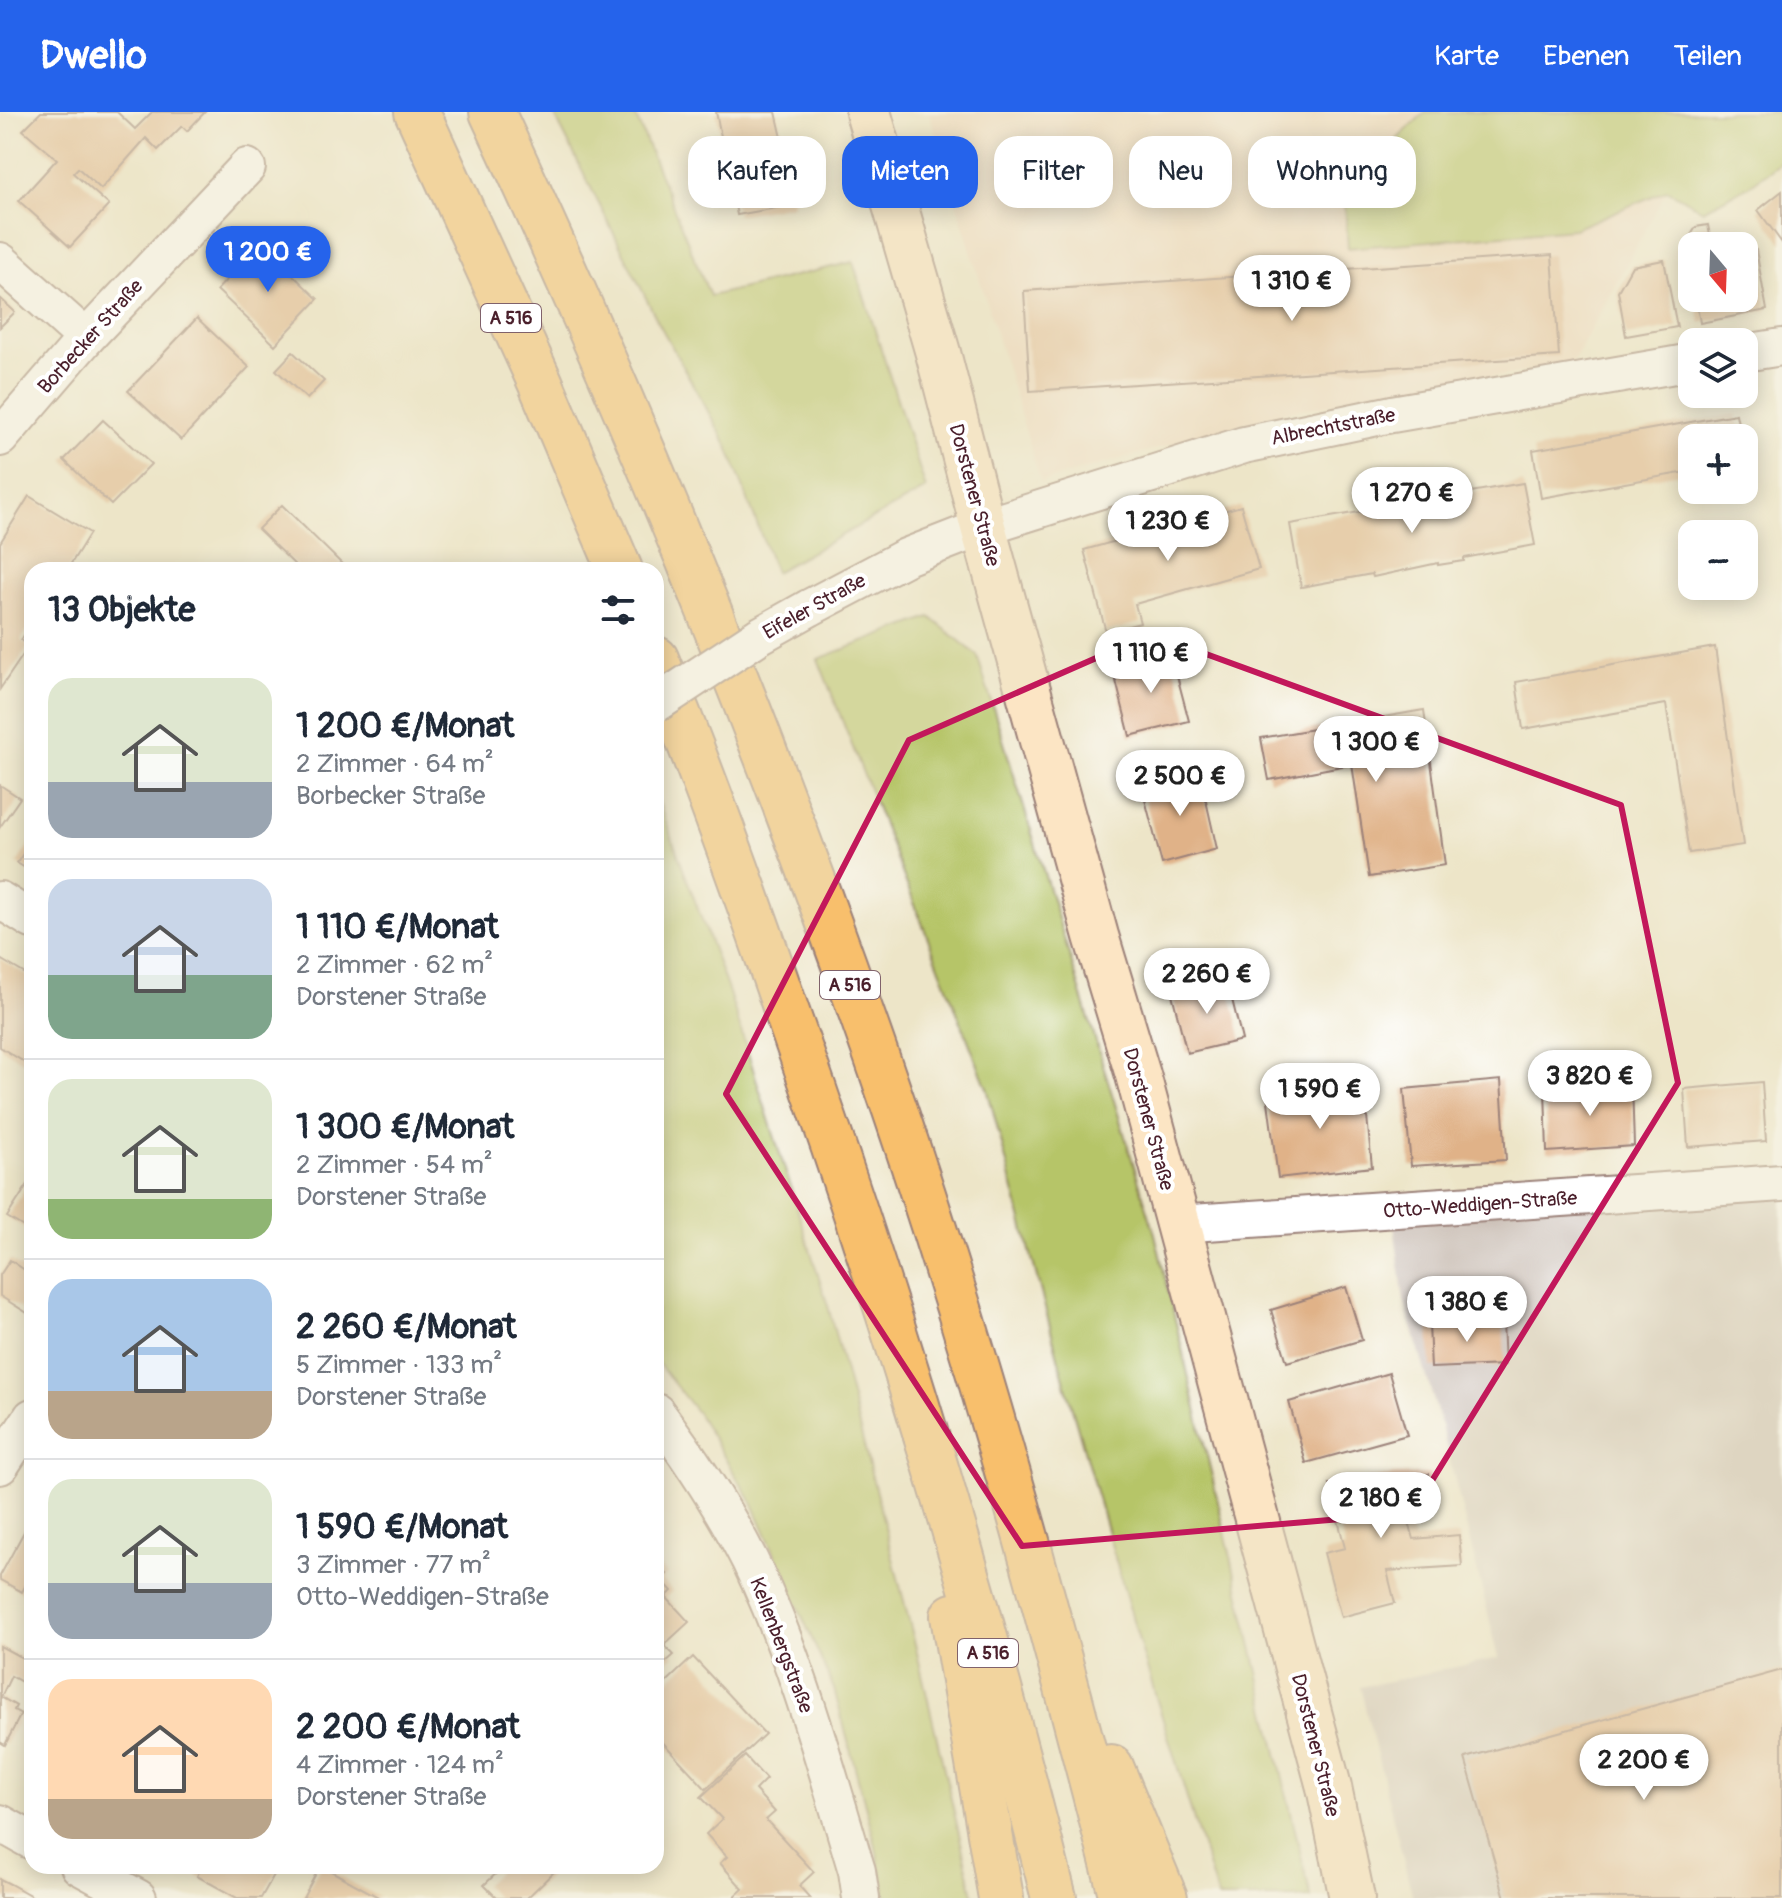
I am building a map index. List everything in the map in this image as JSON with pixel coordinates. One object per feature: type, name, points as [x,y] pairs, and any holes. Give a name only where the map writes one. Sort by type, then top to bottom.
[{"type":"highway","name":"A 516","points":[[417,112],[534,368],[617,562]]},
{"type":"highway","name":"A 516","points":[[492,112],[604,356],[690,561],[803,853],[896,1113],[982,1388],[1052,1628],[1122,1898]]},
{"type":"highway","name":"A 516","points":[[664,680],[741,879],[875,1270],[1024,1778],[1054,1898]]},
{"type":"highway","points":[[917,1409],[999,1890]]},
{"type":"highway","points":[[1052,1628],[1165,1898]]},
{"type":"main road","name":"Dorstener Straße","points":[[868,112],[913,276],[938,353],[1096,936],[1138,1075],[1329,1787],[1352,1898]]},
{"type":"street","name":"Borbecker Straße","points":[[0,438],[86,338],[247,167]]},
{"type":"street","points":[[0,261],[86,338]]},
{"type":"street","points":[[1758,351],[1782,347]]},
{"type":"street","name":"Albrechtstraße","points":[[983,527],[1244,445],[1301,431],[1678,364]]},
{"type":"street","name":"Eifeler Straße","points":[[664,699],[759,636],[809,608],[906,557],[983,527]]},
{"type":"street","points":[[0,900],[24,915]]},
{"type":"street","name":"Otto-Weddigen-Straße","points":[[1177,1224],[1782,1183]]},
{"type":"street","name":"Kellenbergstraße","points":[[664,1424],[715,1499],[750,1562],[806,1703],[857,1871],[861,1898]]},
{"type":"street","points":[[0,1466],[24,1429]]},
{"type":"street","points":[[0,1823],[24,1836]]},
{"type":"street","points":[[94,1874],[138,1898]]},
{"type":"highlighted area","points":[[1151,634],[1621,805],[1678,1083],[1412,1513],[1022,1546],[726,1094],[909,740]]},
{"type":"shaded area","points":[[929,112],[1782,112],[1782,162],[1747,187],[1703,210],[1667,190],[1572,364],[1280,413],[1041,482],[958,208],[978,208],[978,136],[936,136]]},
{"type":"shaded area","points":[[1782,1189],[1782,1898],[1413,1898],[1360,1687],[1499,1658],[1441,1425],[1404,1300],[1393,1218]]},
{"type":"green space","points":[[553,112],[634,112],[710,296],[853,262],[926,489],[775,572],[728,447],[657,320]]},
{"type":"green space","points":[[1425,112],[1782,112],[1782,162],[1747,187],[1703,210],[1667,190],[1574,229],[1348,248],[1345,208],[1416,208],[1416,136],[1400,136]]},
{"type":"green space","points":[[930,617],[977,655],[1155,1234],[1311,1898],[1218,1898],[1143,1655],[1066,1387],[987,1088],[818,659]]},
{"type":"green space","points":[[664,817],[729,993],[828,1306],[915,1644],[974,1898],[886,1898],[874,1838],[834,1689],[753,1504],[698,1414],[664,1371]]},
{"type":"building","points":[[41,112],[117,112],[135,129],[152,112],[205,112],[187,131],[182,126],[158,150],[146,138],[101,189],[78,168],[73,173],[109,205],[70,247],[19,201],[57,159],[23,130]]},
{"type":"building","points":[[716,112],[776,112],[782,136],[721,136]]},
{"type":"building","points":[[1782,191],[1782,243],[1758,210]]},
{"type":"building","points":[[736,208],[776,208],[737,215]]},
{"type":"building","points":[[1708,225],[1709,232],[1693,232],[1696,227]]},
{"type":"building","points":[[260,244],[318,299],[275,345],[217,290]]},
{"type":"building","points":[[1552,255],[1559,356],[1030,391],[1024,291]]},
{"type":"building","points":[[1664,260],[1677,327],[1626,336],[1618,291],[1632,266]]},
{"type":"building","points":[[1758,261],[1767,310],[1758,312]]},
{"type":"building","points":[[0,298],[15,312],[0,327]]},
{"type":"building","points":[[1698,312],[1757,312],[1700,323]]},
{"type":"building","points":[[197,318],[249,367],[181,440],[128,391]]},
{"type":"building","points":[[293,352],[324,381],[307,399],[276,370]]},
{"type":"building","points":[[1736,414],[1738,424],[1680,424]]},
{"type":"building","points":[[103,420],[151,464],[111,505],[64,460]]},
{"type":"building","points":[[1678,424],[1678,474],[1541,498],[1533,450]]},
{"type":"building","points":[[1523,483],[1535,545],[1464,558],[1464,561],[1301,587],[1290,524],[1400,505],[1401,509],[1414,506],[1413,502]]},
{"type":"building","points":[[29,496],[90,533],[72,562],[24,562],[24,635],[21,640],[24,642],[24,653],[0,689],[0,543]]},
{"type":"building","points":[[282,505],[340,562],[292,562],[258,529]]},
{"type":"building","points":[[1241,506],[1259,569],[1135,604],[1140,623],[1106,632],[1084,550]]},
{"type":"building","points":[[1715,647],[1743,845],[1689,853],[1666,704],[1523,729],[1516,682]]},
{"type":"building","points":[[1171,653],[1189,721],[1130,736],[1113,669]]},
{"type":"building","points":[[1424,710],[1445,865],[1369,877],[1352,764],[1269,780],[1261,738]]},
{"type":"building","points":[[1200,774],[1217,849],[1162,864],[1142,788]]},
{"type":"building","points":[[0,785],[20,798],[0,827]]},
{"type":"building","points":[[24,852],[24,867],[17,863]]},
{"type":"building","points":[[0,959],[24,973],[24,1062],[0,1047]]},
{"type":"building","points":[[1227,979],[1242,1040],[1187,1053],[1172,994]]},
{"type":"building","points":[[1501,1080],[1506,1160],[1411,1166],[1404,1089]]},
{"type":"building","points":[[1762,1082],[1766,1141],[1688,1147],[1684,1089]]},
{"type":"building","points":[[1632,1083],[1634,1146],[1547,1152],[1545,1089]]},
{"type":"building","points":[[1364,1086],[1372,1167],[1278,1178],[1267,1094]]},
{"type":"building","points":[[24,1190],[24,1227],[7,1217]]},
{"type":"building","points":[[10,1260],[24,1270],[24,1311],[0,1296],[0,1275]]},
{"type":"building","points":[[1346,1287],[1362,1340],[1287,1362],[1271,1310]]},
{"type":"building","points":[[1503,1321],[1505,1365],[1431,1368],[1429,1324]]},
{"type":"building","points":[[1389,1373],[1407,1435],[1306,1463],[1289,1402]]},
{"type":"building","points":[[1429,1474],[1433,1503],[1404,1505],[1414,1539],[1459,1535],[1462,1566],[1387,1571],[1395,1603],[1341,1617],[1324,1553],[1345,1548],[1329,1484]]},
{"type":"building","points":[[24,1532],[22,1592],[0,1580]]},
{"type":"building","points":[[664,1582],[672,1591],[666,1597],[689,1622],[664,1645]]},
{"type":"building","points":[[664,1645],[674,1655],[664,1664]]},
{"type":"building","points":[[0,1646],[24,1659],[24,1683],[11,1676],[1,1697],[16,1706],[14,1710],[21,1714],[5,1745],[0,1742]]},
{"type":"building","points":[[693,1657],[765,1734],[706,1789],[664,1744],[664,1684]]},
{"type":"building","points":[[1782,1670],[1782,1898],[1505,1898],[1465,1758]]},
{"type":"building","points":[[745,1756],[766,1779],[755,1790],[775,1812],[766,1820],[814,1872],[799,1886],[810,1898],[733,1898],[743,1889],[720,1863],[727,1857],[706,1834],[722,1819],[701,1797]]},
{"type":"building","points":[[274,1874],[261,1898],[237,1898],[197,1876]]},
{"type":"building","points":[[316,1874],[336,1874],[380,1898],[303,1898]]},
{"type":"building","points":[[496,1874],[552,1874],[527,1898],[497,1898],[484,1885]]},
{"type":"building","points":[[0,1879],[10,1884],[35,1898],[0,1898]]}]
